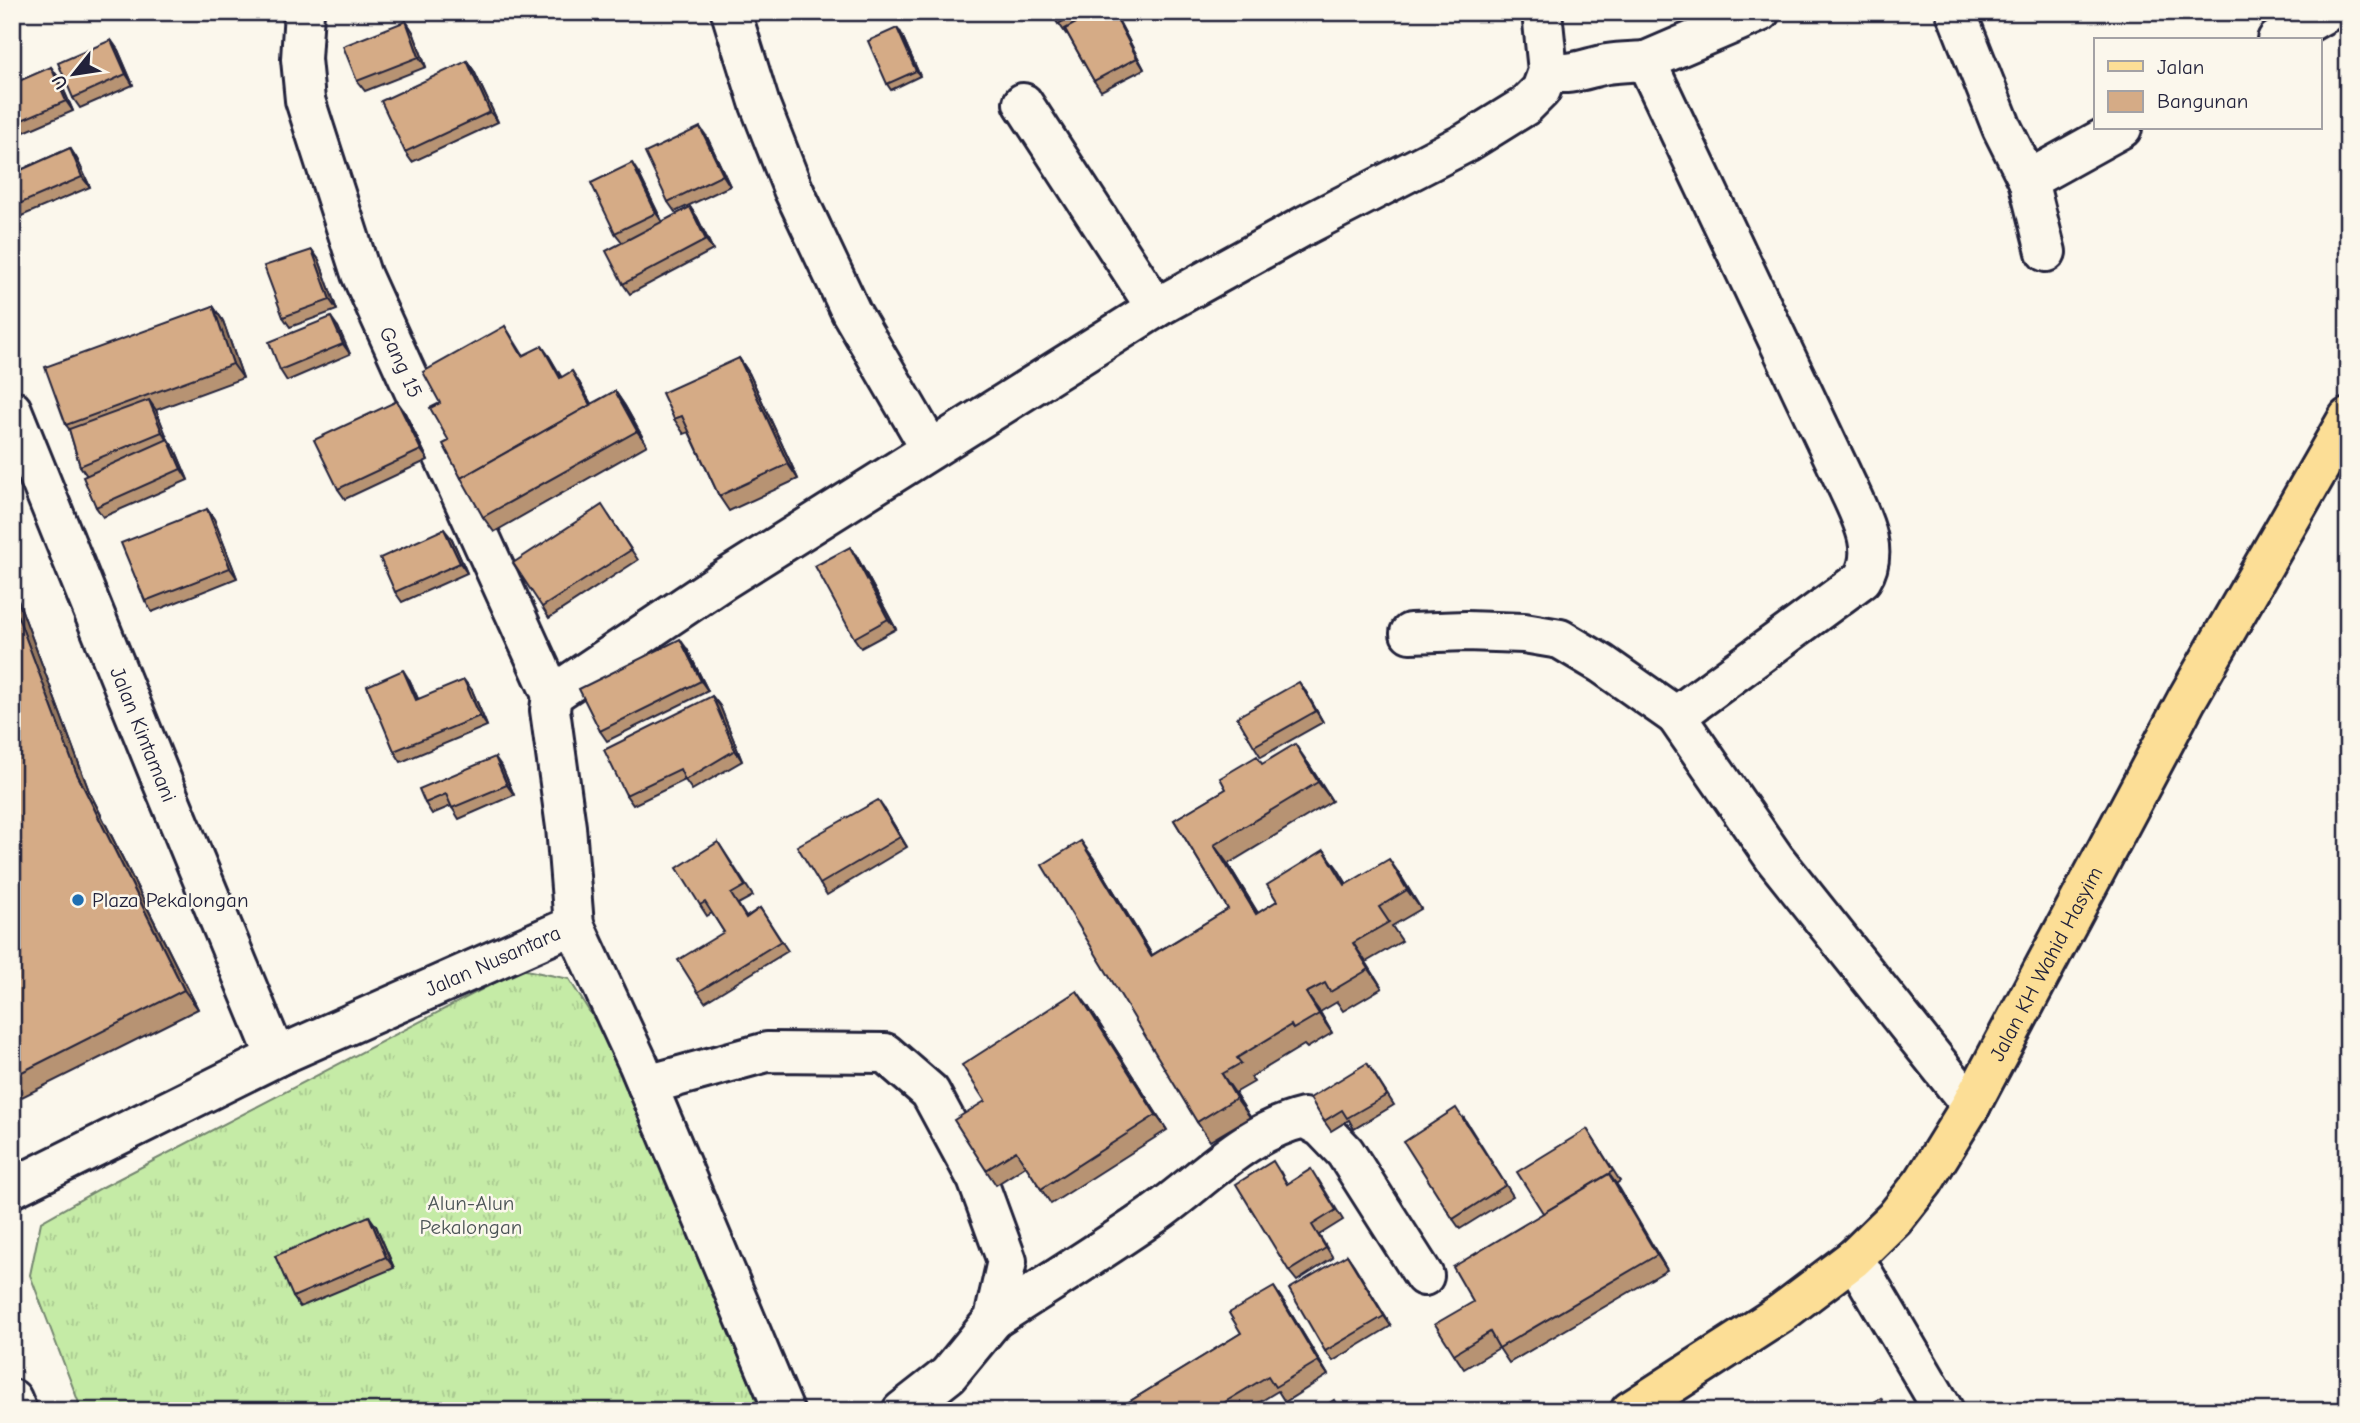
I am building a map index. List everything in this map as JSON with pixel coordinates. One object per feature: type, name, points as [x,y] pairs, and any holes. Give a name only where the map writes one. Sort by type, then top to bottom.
[{"type":"main road","name":"Jalan KH Wahid Hasyim","points":[[1630,1411],[1780,1314],[1854,1258],[1895,1218],[1923,1181],[1971,1105],[2187,699],[2348,418]]},
{"type":"street","name":"Gang 15","points":[[304,12],[301,59],[305,100],[361,274],[552,695]]},
{"type":"street","points":[[731,12],[760,104],[793,189],[851,312],[930,448]]},
{"type":"street","points":[[574,925],[566,827],[550,710],[552,695],[722,581],[1156,308],[1306,225],[1467,142],[1525,106],[1541,90],[1548,71],[1542,12]]},
{"type":"street","points":[[1548,71],[1561,75],[1610,64],[1646,61],[1760,12]]},
{"type":"street","points":[[1956,12],[2003,128],[2028,180],[2046,252]]},
{"type":"street","points":[[2281,38],[2327,12]]},
{"type":"street","points":[[1646,61],[1849,488],[1866,527],[1870,554],[1868,569],[1862,579],[1676,716]]},
{"type":"street","points":[[1023,103],[1156,308]]},
{"type":"street","points":[[2028,180],[2118,130]]},
{"type":"street","name":"Jalan Kintamani","points":[[12,410],[276,1057]]},
{"type":"street","points":[[1410,633],[1524,632],[1560,639],[1602,664],[1676,716],[1775,859],[1971,1105]]},
{"type":"street","name":"Jalan Nusantara","points":[[12,1188],[276,1057],[574,925],[647,1085],[784,1411]]},
{"type":"street","points":[[647,1085],[768,1052],[885,1053],[930,1092],[977,1179],[1007,1261],[994,1319]]},
{"type":"street","points":[[902,1411],[948,1375],[994,1319],[1158,1211],[1204,1174],[1280,1123],[1304,1118],[1322,1128],[1345,1152],[1424,1276]]},
{"type":"street","points":[[1854,1258],[1944,1411]]},
{"type":"street","points":[[12,1399],[17,1411]]},
{"type":"green space","name":"Alun-Alun Pekalongan","points":[[521,969],[569,979],[615,1052],[761,1411],[82,1411],[30,1275],[41,1222],[101,1188]]},
{"type":"building","points":[[1051,12],[1078,12],[1058,24]]},
{"type":"building","points":[[1096,12],[1113,12],[1137,58],[1094,81],[1065,29]]},
{"type":"building","points":[[406,21],[419,57],[357,81],[343,46]]},
{"type":"building","points":[[897,28],[916,71],[887,84],[868,41]]},
{"type":"building","points":[[111,40],[126,74],[73,98],[58,63]]},
{"type":"building","points":[[467,61],[490,112],[405,152],[381,101]]},
{"type":"building","points":[[51,67],[66,101],[15,123],[12,117],[12,84]]},
{"type":"building","points":[[700,127],[723,175],[668,202],[645,153]]},
{"type":"building","points":[[70,148],[82,177],[12,207],[12,174]]},
{"type":"building","points":[[632,163],[656,213],[615,233],[591,183]]},
{"type":"building","points":[[690,207],[706,240],[623,284],[606,251]]},
{"type":"building","points":[[312,250],[330,300],[283,317],[264,266]]},
{"type":"building","points":[[213,306],[233,364],[66,425],[45,367]]},
{"type":"building","points":[[331,317],[343,344],[280,370],[269,342]]},
{"type":"building","points":[[505,326],[522,356],[542,346],[560,378],[572,371],[590,405],[461,478],[443,444],[449,441],[430,408],[440,403],[423,372]]},
{"type":"building","points":[[739,358],[788,464],[719,496],[682,416],[674,419],[662,393]]},
{"type":"building","points":[[615,391],[637,431],[483,517],[461,478]]},
{"type":"building","points":[[149,400],[162,432],[80,466],[69,429]]},
{"type":"building","points":[[397,401],[421,450],[338,489],[314,440]]},
{"type":"building","points":[[168,439],[181,469],[96,507],[83,477]]},
{"type":"building","points":[[602,505],[631,550],[542,607],[513,563]]},
{"type":"building","points":[[207,509],[230,568],[145,601],[121,543]]},
{"type":"building","points":[[444,529],[460,563],[395,592],[380,558]]},
{"type":"building","points":[[850,547],[888,619],[854,638],[815,566]]},
{"type":"building","name":"Plaza Pekalongan","points":[[12,601],[76,772],[184,990],[12,1077]]},
{"type":"building","points":[[680,639],[701,681],[600,731],[579,689]]},
{"type":"building","points":[[403,670],[416,700],[464,680],[480,716],[394,751],[367,686]]},
{"type":"building","points":[[1299,682],[1316,711],[1254,746],[1237,717]]},
{"type":"building","points":[[712,696],[735,750],[685,780],[680,769],[626,795],[604,750]]},
{"type":"building","points":[[1295,744],[1318,782],[1214,845],[1256,914],[1277,901],[1267,885],[1324,850],[1345,885],[1389,859],[1407,890],[1379,907],[1389,922],[1353,943],[1369,969],[1330,992],[1325,983],[1306,993],[1319,1014],[1293,1029],[1291,1025],[1237,1058],[1241,1063],[1222,1074],[1236,1098],[1197,1122],[1042,865],[1081,841],[1151,956],[1228,909],[1174,820],[1226,789],[1220,778],[1257,756],[1262,764]]},
{"type":"building","points":[[495,757],[507,785],[452,808],[446,794],[425,803],[419,789]]},
{"type":"building","points":[[878,800],[900,837],[820,884],[797,846]]},
{"type":"building","points":[[718,842],[745,886],[731,894],[746,918],[760,908],[781,941],[698,992],[678,960],[724,932],[705,902],[700,905],[677,868]]},
{"type":"building","points":[[1077,991],[1156,1115],[1041,1189],[1016,1151],[986,1170],[954,1120],[985,1101],[962,1065]]},
{"type":"building","points":[[1367,1063],[1387,1095],[1347,1118],[1342,1110],[1324,1121],[1310,1098]]},
{"type":"building","points":[[1456,1108],[1506,1185],[1453,1219],[1404,1142]]},
{"type":"building","points":[[1587,1129],[1613,1171],[1543,1213],[1517,1172]]},
{"type":"building","points":[[1273,1161],[1287,1184],[1311,1169],[1336,1210],[1312,1225],[1326,1248],[1289,1271],[1236,1184]]},
{"type":"building","points":[[1609,1174],[1657,1255],[1499,1348],[1490,1332],[1454,1354],[1435,1324],[1473,1302],[1453,1267]]},
{"type":"building","points":[[369,1216],[386,1257],[293,1297],[275,1256]]},
{"type":"building","points":[[1347,1255],[1384,1316],[1325,1351],[1289,1289]]},
{"type":"building","points":[[1274,1287],[1318,1361],[1275,1387],[1268,1376],[1210,1411],[1114,1411],[1241,1333],[1229,1313]]},
{"type":"building","points":[[1881,1398],[1888,1411],[1859,1411]]},
{"type":"building","points":[[1334,1400],[1341,1411],[1317,1411]]},
{"type":"place","name":"Plaza Pekalongan","points":[[78,900]]}]
